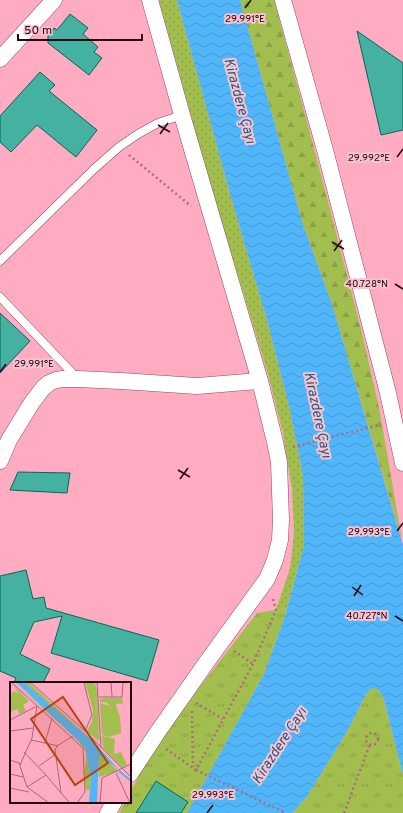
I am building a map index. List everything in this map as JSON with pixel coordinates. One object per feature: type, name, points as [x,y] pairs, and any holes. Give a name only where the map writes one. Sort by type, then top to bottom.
[{"type":"street","points":[[0,59],[54,0]]},
{"type":"street","points":[[131,772],[152,740],[187,698],[267,579],[275,560],[280,540],[281,520],[279,462],[260,381],[150,0]]},
{"type":"street","points":[[284,0],[325,150],[377,354],[388,393],[397,416],[403,463]]},
{"type":"street","points":[[0,461],[5,441],[43,388],[56,380],[121,380],[197,386],[260,381]]},
{"type":"street","points":[[108,813],[113,803]]},
{"type":"lane","points":[[0,262],[94,169],[119,147],[158,123],[182,115]]},
{"type":"lane","points":[[0,297],[78,379]]},
{"type":"path","points":[[119,147],[191,206]]},
{"type":"path","points":[[277,450],[397,416]]},
{"type":"path","points":[[196,770],[253,664],[276,610],[267,579]]},
{"type":"path","points":[[230,649],[253,664]]},
{"type":"path","points":[[187,698],[224,719]]},
{"type":"path","points":[[187,698],[192,767]]},
{"type":"path","points":[[370,733],[375,733],[378,736],[378,740],[374,744],[370,744],[367,742],[367,736],[370,733]]},
{"type":"path","points":[[152,740],[196,770],[286,813]]},
{"type":"path","points":[[344,813],[370,744]]},
{"type":"green space","points":[[159,0],[177,0],[230,194],[267,320],[289,406],[303,475],[304,546],[287,608],[276,610],[290,568],[294,533],[292,489],[283,433],[268,374],[207,173]]},
{"type":"green space","points":[[240,0],[274,0],[361,329],[379,407],[402,540],[332,304],[303,225]]},
{"type":"green space","points":[[287,608],[264,674],[187,813],[119,813],[124,803],[131,803],[131,790],[160,742],[199,688],[257,613]]},
{"type":"green space","points":[[372,688],[377,688],[384,700],[403,775],[403,813],[292,813],[306,798],[348,730],[366,694]]},
{"type":"water","name":"Kirazdere Çayı","points":[[177,0],[240,0],[303,225],[332,304],[403,545],[403,775],[384,700],[377,689],[372,688],[366,694],[348,730],[306,798],[292,813],[187,813],[264,674],[285,616],[304,546],[303,475],[289,406],[267,320],[230,194]]},
{"type":"building","points":[[70,14],[88,28],[83,34],[98,47],[94,52],[102,58],[89,75],[48,43],[48,36],[54,28],[57,30]]},
{"type":"building","points":[[357,31],[403,63],[403,130],[381,135]]},
{"type":"building","points":[[40,72],[55,85],[49,91],[97,130],[76,157],[37,125],[11,152],[0,142],[0,116]]},
{"type":"building","points":[[0,313],[30,341],[0,373]]},
{"type":"building","points":[[18,472],[70,473],[67,493],[10,490]]},
{"type":"building","points":[[26,570],[33,599],[44,597],[46,608],[159,640],[147,681],[51,653],[62,616],[34,622],[20,654],[50,669],[44,682],[14,682],[16,678],[0,671],[0,576]]},
{"type":"building","points":[[156,781],[188,802],[181,813],[136,813]]}]
